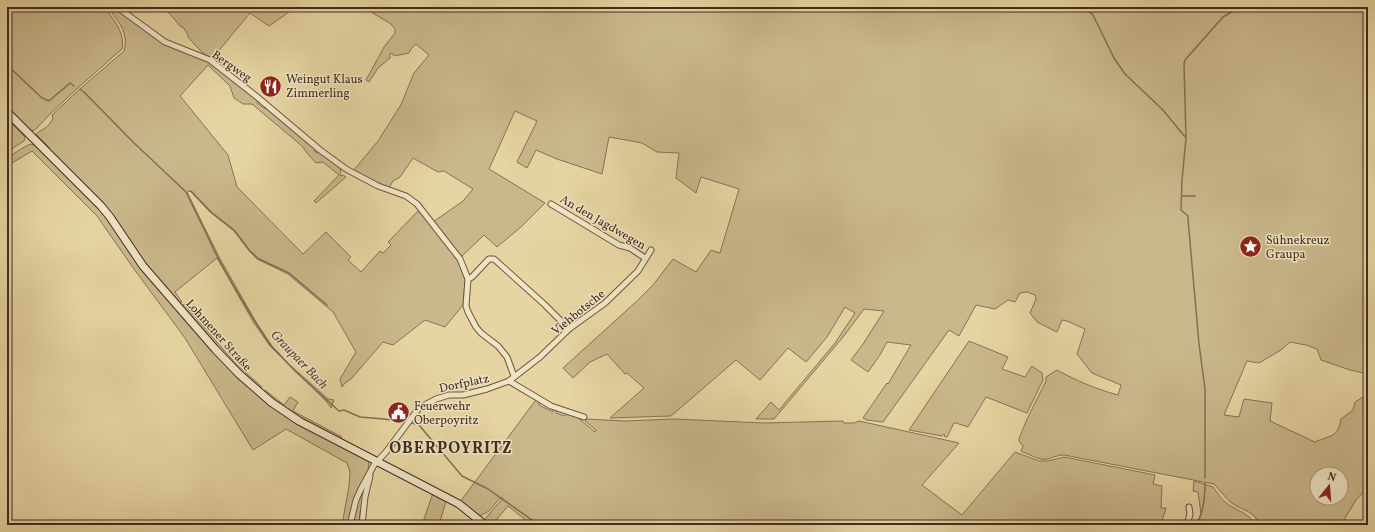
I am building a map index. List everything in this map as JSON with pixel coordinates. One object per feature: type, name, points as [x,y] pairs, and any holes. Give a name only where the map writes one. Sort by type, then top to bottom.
[{"type":"main road","name":"Lohmener Straße","points":[[7,112],[101,206],[143,266],[239,374],[284,412],[459,504],[485,525]]},
{"type":"street","name":"Bergweg","points":[[117,7],[165,42],[210,60],[256,96],[320,150],[346,169],[378,186],[406,196],[417,204],[460,259],[468,279]]},
{"type":"street","name":"An den Jagdwegen","points":[[551,204],[619,245],[630,248],[646,258]]},
{"type":"street","name":"Viehbotsche","points":[[509,381],[540,357],[569,329],[615,294],[638,271],[651,250]]},
{"type":"street","points":[[514,376],[506,357],[498,346],[481,333],[476,327],[466,306],[468,279],[472,277],[489,259],[494,259],[544,304],[569,329]]},
{"type":"street","name":"Dorfplatz","points":[[350,525],[356,500],[370,473],[419,408],[436,399],[449,395],[463,395],[487,389],[509,381]]},
{"type":"street","points":[[509,381],[551,406],[584,417]]},
{"type":"street","points":[[362,525],[365,497],[370,473]]},
{"type":"street","points":[[1187,525],[1190,514],[1189,507]]},
{"type":"shaded area","points":[[7,7],[105,7],[118,27],[122,37],[122,49],[51,113],[35,130],[29,131],[7,108]]},
{"type":"shaded area","points":[[108,7],[115,7],[164,43],[209,62],[256,97],[255,99],[258,100],[257,103],[265,109],[267,107],[315,148],[314,151],[317,153],[319,152],[341,169],[340,175],[346,177],[316,203],[314,201],[339,175],[323,162],[316,163],[302,146],[252,104],[243,104],[234,98],[230,86],[208,65],[180,96],[228,155],[237,187],[303,254],[326,232],[351,257],[348,260],[361,272],[380,251],[383,253],[391,245],[388,242],[419,210],[459,260],[463,270],[465,280],[463,305],[445,327],[425,320],[393,345],[383,342],[351,379],[342,387],[340,379],[356,352],[333,312],[288,274],[257,259],[234,231],[210,212],[190,191],[187,192],[219,257],[256,322],[272,346],[290,365],[328,399],[334,400],[331,408],[327,402],[270,346],[254,323],[217,258],[175,292],[182,302],[179,303],[143,262],[115,219],[48,150],[50,148],[36,134],[49,124],[53,118],[52,115],[124,51],[124,32]]},
{"type":"shaded area","points":[[164,7],[296,7],[269,26],[250,13],[211,60],[210,57],[201,51],[188,37],[183,27],[181,27]]},
{"type":"shaded area","points":[[363,7],[1368,7],[1368,374],[1350,370],[1321,360],[1317,349],[1290,342],[1281,350],[1259,363],[1247,361],[1224,415],[1239,417],[1244,399],[1272,403],[1270,421],[1315,442],[1335,433],[1338,430],[1341,419],[1353,410],[1355,402],[1363,397],[1368,390],[1368,487],[1356,500],[1341,525],[1259,525],[1252,514],[1233,504],[1214,484],[1064,455],[1042,459],[1021,451],[1023,446],[1019,439],[1046,381],[1046,377],[1057,370],[1072,378],[1118,395],[1121,385],[1092,373],[1077,354],[1085,329],[1062,320],[1057,332],[1037,322],[1030,313],[1036,299],[1035,295],[1027,292],[1020,293],[1015,302],[1008,300],[995,309],[976,305],[959,336],[949,330],[883,422],[863,418],[887,383],[888,384],[911,345],[887,342],[868,372],[851,360],[884,311],[864,309],[843,337],[774,419],[756,419],[771,402],[779,410],[835,343],[855,313],[845,307],[827,337],[806,362],[788,348],[760,380],[736,360],[671,416],[610,418],[644,388],[627,373],[625,374],[607,354],[590,362],[573,378],[563,368],[637,301],[653,285],[673,259],[696,272],[711,250],[720,253],[739,189],[701,177],[696,193],[676,178],[679,153],[657,152],[642,143],[609,137],[602,174],[557,159],[536,150],[527,168],[517,162],[537,121],[515,111],[489,169],[545,203],[521,227],[497,247],[484,235],[460,258],[433,222],[463,201],[473,189],[444,171],[438,172],[413,158],[400,177],[393,181],[389,188],[353,171],[378,141],[402,103],[414,73],[429,55],[416,44],[409,53],[394,56],[392,53],[390,54],[390,58],[378,68],[369,82],[366,80],[384,47],[395,33],[395,29],[391,24]]},
{"type":"shaded area","points":[[7,116],[13,122],[12,124],[25,137],[24,141],[7,152]]},
{"type":"shaded area","points":[[31,144],[36,146],[104,213],[139,265],[271,405],[369,461],[368,470],[348,525],[342,525],[349,486],[350,472],[347,463],[286,429],[253,450],[185,338],[97,216],[32,151],[7,166],[7,158]]},
{"type":"shaded area","points":[[184,304],[236,364],[262,387],[260,389],[229,361],[182,307]]},
{"type":"shaded area","points":[[969,341],[1008,357],[1002,369],[1025,377],[1032,366],[1042,373],[1043,380],[1027,413],[986,397],[968,427],[954,423],[947,437],[945,437],[944,434],[942,436],[909,430]]},
{"type":"shaded area","points":[[265,390],[284,405],[290,397],[298,402],[293,411],[342,437],[340,439],[291,413],[292,411],[289,409],[287,411],[263,392]]},
{"type":"shaded area","points":[[537,400],[539,405],[553,412],[553,408],[558,410],[556,413],[565,416],[567,413],[576,416],[595,432],[596,430],[585,421],[586,419],[625,421],[673,419],[764,423],[843,421],[844,423],[854,423],[859,421],[959,443],[922,485],[962,515],[1015,452],[1039,461],[1048,461],[1064,457],[1155,475],[1153,484],[1162,486],[1161,508],[1166,508],[1161,525],[527,525],[528,522],[508,506],[492,525],[489,525],[485,519],[503,498],[501,497],[489,511],[480,516],[460,502]]},
{"type":"shaded area","points":[[367,480],[359,525],[352,525],[358,501]]},
{"type":"shaded area","points":[[1194,481],[1213,487],[1223,500],[1249,517],[1255,525],[1196,525],[1201,514],[1198,492],[1193,491]]},
{"type":"shaded area","points":[[433,493],[446,501],[439,525],[422,525]]},
{"type":"waterway","points":[[1083,7],[1093,15],[1114,58],[1125,74],[1163,110],[1186,138]]},
{"type":"waterway","points":[[1205,478],[1205,389],[1199,344],[1188,216],[1181,210],[1186,138],[1184,64],[1185,60],[1223,17],[1240,7]]},
{"type":"waterway","name":"Graupaer Bach","points":[[7,65],[42,98],[49,101],[70,83],[74,86]]},
{"type":"waterway","name":"Graupaer Bach","points":[[80,89],[186,192],[218,258],[256,323],[271,346],[296,372],[339,411],[344,410],[360,417],[384,419],[419,425],[462,476],[488,489],[539,525]]},
{"type":"waterway","points":[[191,191],[211,212],[234,230],[250,251],[259,259],[289,273],[327,305]]},
{"type":"waterway","points":[[1182,196],[1195,196]]},
{"type":"waterway","points":[[1196,525],[1203,505],[1205,483]]},
{"type":"place","name":"Weingut Klaus Zimmerling","points":[[270,86]]},
{"type":"place","name":"Sühnekreuz Graupa","points":[[1251,247]]},
{"type":"place","name":"Feuerwehr Oberpoyritz","points":[[398,413]]},
{"type":"district","name":"OBERPOYRITZ","points":[[451,447]]}]
